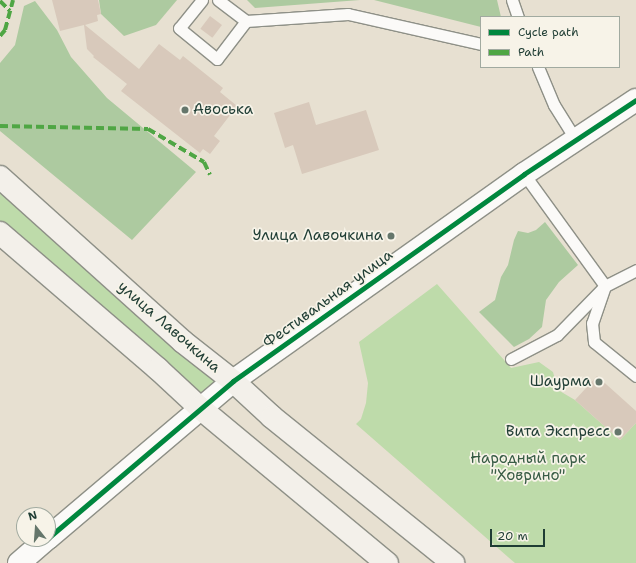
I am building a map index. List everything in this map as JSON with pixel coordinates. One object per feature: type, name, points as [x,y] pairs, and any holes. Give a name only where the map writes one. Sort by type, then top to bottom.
[{"type":"main road","name":"улица Лавочкина","points":[[0,177],[182,341],[234,381],[272,416],[453,563]]},
{"type":"main road","points":[[0,233],[200,408],[387,563]]},
{"type":"street","name":"Фестивальная улица","points":[[56,530],[234,381],[524,174],[636,100]]},
{"type":"street","name":"Фестивальная улица","points":[[19,563],[37,547]]},
{"type":"lane","points":[[202,0],[179,28],[217,59],[246,21]]},
{"type":"lane","points":[[218,0],[246,21],[348,14],[480,44]]},
{"type":"lane","points":[[512,0],[518,16]]},
{"type":"lane","points":[[538,68],[554,105],[575,140]]},
{"type":"lane","points":[[524,174],[605,286]]},
{"type":"lane","points":[[511,359],[557,335],[605,286],[636,270]]},
{"type":"lane","points":[[605,286],[592,323],[594,342],[636,376]]},
{"type":"green space","points":[[99,0],[177,0],[156,25],[124,36],[101,14]]},
{"type":"green space","points":[[247,0],[360,0],[255,8]]},
{"type":"green space","points":[[374,0],[497,0],[501,16],[480,16],[480,27]]},
{"type":"green space","points":[[35,1],[57,30],[71,57],[107,98],[196,172],[132,240],[0,131],[0,63],[15,45],[24,6]]},
{"type":"green space","points":[[0,177],[233,381],[200,408],[0,233]]},
{"type":"green space","points":[[545,222],[578,265],[559,282],[546,300],[542,327],[529,339],[514,347],[479,312],[495,300],[501,277],[508,265],[514,240],[518,231],[528,233],[536,230]]},
{"type":"green space","name":"Народный парк \"Ховрино\"","points":[[437,284],[511,368],[539,362],[553,372],[558,390],[575,400],[620,440],[636,423],[636,563],[515,563],[356,424],[361,419],[366,403],[368,383],[359,342]]},
{"type":"building","points":[[52,0],[98,0],[101,14],[97,15],[98,21],[85,25],[139,69],[159,44],[180,60],[183,56],[223,88],[220,92],[237,106],[214,136],[220,141],[210,154],[203,149],[200,153],[121,91],[127,84],[93,57],[94,56],[87,49],[84,25],[60,31]]},
{"type":"building","points":[[210,16],[222,25],[212,38],[200,29]]},
{"type":"building","points":[[309,102],[316,125],[366,110],[379,150],[302,174],[293,145],[285,148],[274,113]]},
{"type":"building","points":[[597,376],[636,411],[636,423],[620,440],[575,400]]},
{"type":"marked path","points":[[0,36],[5,30],[13,0]]},
{"type":"marked path","points":[[0,1],[10,11]]},
{"type":"marked path","points":[[0,126],[148,129],[204,162],[210,175]]},
{"type":"cycle path","points":[[56,531],[233,381],[524,174],[636,100]]},
{"type":"place","name":"Авоська","points":[[185,110]]},
{"type":"place","name":"Улица Лавочкина","points":[[391,236]]},
{"type":"place","name":"Шаурма","points":[[599,382]]},
{"type":"place","name":"Вита Экспресс","points":[[618,432]]}]
